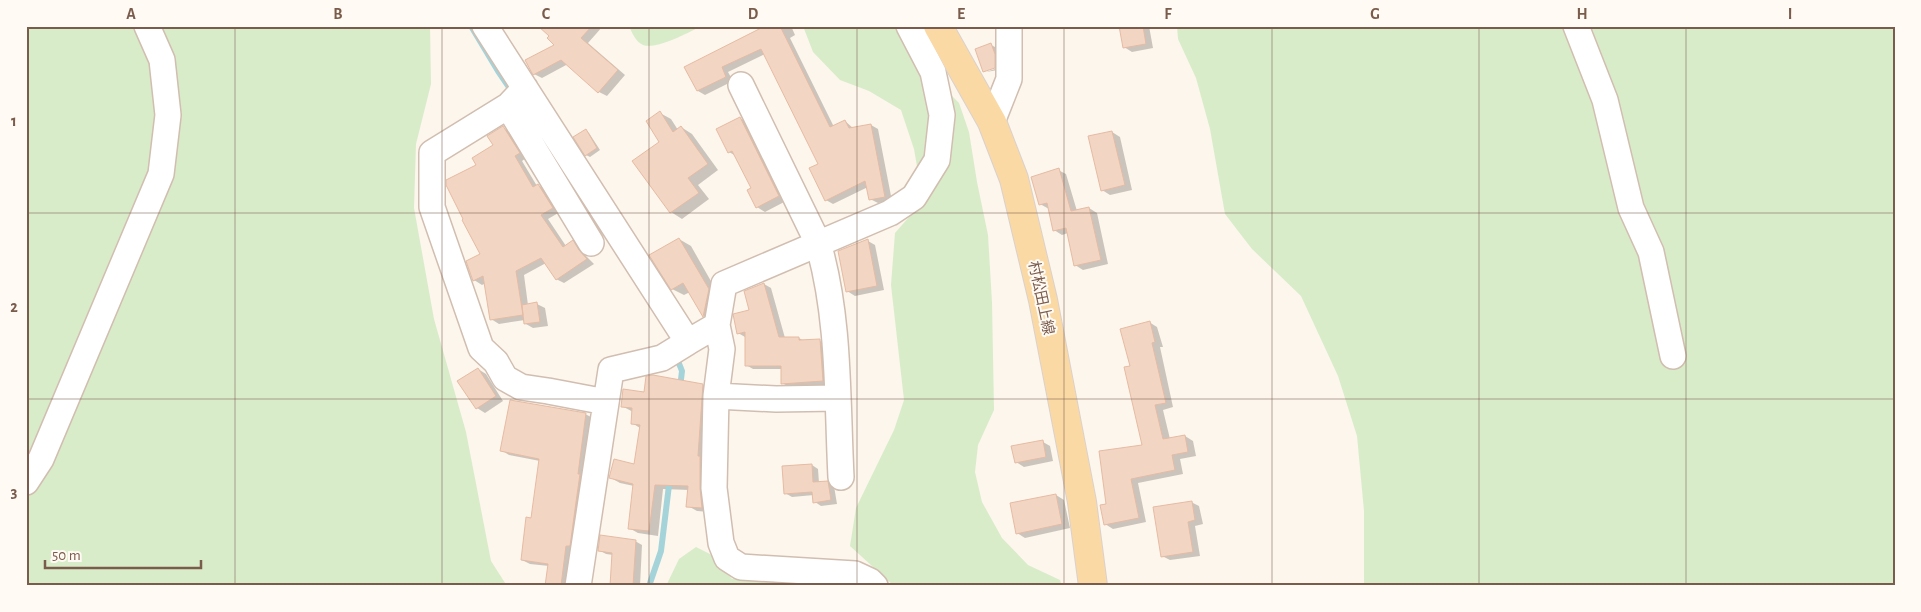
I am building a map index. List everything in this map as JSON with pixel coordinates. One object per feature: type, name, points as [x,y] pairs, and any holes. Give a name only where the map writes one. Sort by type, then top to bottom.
[{"type":"main road","name":"村松田上線","points":[[938,26],[992,122],[1014,178],[1043,300],[1082,502],[1093,586]]},
{"type":"street","points":[[26,482],[41,459],[161,174],[168,115],[162,60],[147,26]]},
{"type":"street","points":[[485,26],[516,97],[591,242]]},
{"type":"street","points":[[876,586],[855,574],[741,567],[727,558],[721,543],[714,488],[716,396],[722,350],[716,325],[724,284],[890,213],[914,197],[937,160],[942,115],[933,72],[909,26]]},
{"type":"street","points":[[992,122],[1009,79],[1009,26]]},
{"type":"street","points":[[1576,26],[1606,100],[1631,208],[1651,252],[1674,356]]},
{"type":"street","points":[[741,85],[818,243],[823,258],[834,330],[841,477]]},
{"type":"street","points":[[516,97],[688,342]]},
{"type":"street","points":[[516,97],[432,153],[432,207],[481,348],[496,362],[505,378],[521,387],[606,402]]},
{"type":"street","points":[[578,586],[611,370],[662,358],[716,325]]},
{"type":"street","points":[[716,396],[776,399],[837,398]]},
{"type":"green space","points":[[26,26],[430,26],[431,84],[416,144],[414,208],[434,319],[466,432],[491,561],[507,586],[26,586]]},
{"type":"green space","points":[[629,26],[702,26],[673,40],[649,46],[638,42]]},
{"type":"green space","points":[[803,26],[897,26],[911,55],[959,103],[969,132],[988,235],[992,302],[994,410],[978,445],[975,472],[982,502],[1002,538],[1028,565],[1060,580],[1062,586],[894,586],[850,546],[856,508],[894,430],[904,400],[891,285],[895,233],[923,201],[914,149],[901,110],[869,91],[840,80],[813,52]]},
{"type":"green space","points":[[1177,26],[1895,26],[1895,586],[1364,586],[1364,511],[1357,436],[1338,376],[1301,296],[1252,249],[1225,214],[1210,129],[1196,78],[1178,39]]},
{"type":"green space","points":[[696,547],[710,554],[732,579],[852,580],[863,586],[666,586],[679,559]]},
{"type":"building","points":[[538,26],[592,26],[581,38],[618,70],[598,93],[561,60],[533,75],[525,60],[554,45],[547,38],[549,36]]},
{"type":"building","points":[[765,26],[780,26],[830,127],[845,120],[849,128],[871,124],[885,197],[869,200],[865,181],[825,201],[809,168],[818,164],[761,49],[722,67],[726,77],[697,91],[684,67]]},
{"type":"building","points":[[1119,26],[1143,26],[1146,44],[1123,48]]},
{"type":"building","points":[[991,43],[995,54],[995,68],[983,72],[975,49]]},
{"type":"building","points":[[660,111],[673,132],[681,126],[708,164],[688,178],[699,193],[670,213],[632,161],[659,142],[646,121]]},
{"type":"building","points":[[740,117],[779,196],[756,208],[747,190],[751,188],[732,151],[728,153],[716,129]]},
{"type":"building","points":[[503,126],[520,153],[515,156],[533,187],[538,184],[553,208],[541,215],[563,247],[573,240],[587,259],[556,280],[541,258],[516,271],[523,315],[490,320],[483,276],[473,281],[466,261],[480,254],[462,220],[446,185],[446,180],[476,165],[472,158],[493,145],[487,136]]},
{"type":"building","points":[[586,129],[597,148],[585,156],[573,137]]},
{"type":"building","points":[[1112,131],[1125,185],[1101,191],[1088,136]]},
{"type":"building","points":[[1059,168],[1071,211],[1089,207],[1101,260],[1074,266],[1066,228],[1053,231],[1047,203],[1039,205],[1031,177]]},
{"type":"building","points":[[679,238],[709,289],[703,317],[683,283],[671,290],[649,255]]},
{"type":"building","points":[[868,239],[877,286],[846,292],[838,251]]},
{"type":"building","points":[[764,283],[779,337],[799,337],[799,340],[820,339],[823,381],[781,384],[781,366],[745,366],[745,332],[737,334],[733,314],[749,310],[744,291]]},
{"type":"building","points":[[537,302],[540,322],[524,324],[522,305]]},
{"type":"building","points":[[1150,321],[1155,342],[1152,343],[1166,403],[1155,405],[1163,439],[1185,435],[1188,452],[1172,455],[1175,470],[1131,479],[1139,518],[1104,525],[1100,505],[1106,504],[1099,451],[1142,445],[1124,367],[1130,366],[1120,329]]},
{"type":"building","points":[[478,368],[496,396],[476,409],[457,381]]},
{"type":"building","points":[[653,375],[703,384],[698,456],[700,456],[702,508],[686,507],[688,486],[655,485],[649,531],[628,529],[633,484],[609,478],[614,459],[634,464],[640,425],[631,424],[632,408],[621,407],[623,389],[644,392],[646,376]]},
{"type":"building","points":[[510,400],[586,413],[570,546],[566,546],[561,586],[545,586],[548,564],[521,560],[526,517],[531,518],[539,459],[500,451]]},
{"type":"building","points":[[1043,440],[1046,457],[1015,463],[1011,446]]},
{"type":"building","points":[[812,464],[813,482],[828,481],[831,500],[813,503],[812,492],[784,494],[782,466]]},
{"type":"building","points":[[1056,494],[1062,524],[1016,534],[1010,503]]},
{"type":"building","points":[[1192,501],[1195,520],[1188,522],[1193,552],[1161,557],[1153,507]]},
{"type":"building","points":[[600,535],[636,540],[633,586],[610,586],[612,553],[598,551]]},
{"type":"waterway","points":[[471,26],[513,93]]},
{"type":"waterway","points":[[676,356],[682,371],[680,388]]},
{"type":"waterway","points":[[649,586],[661,551],[670,477]]}]
